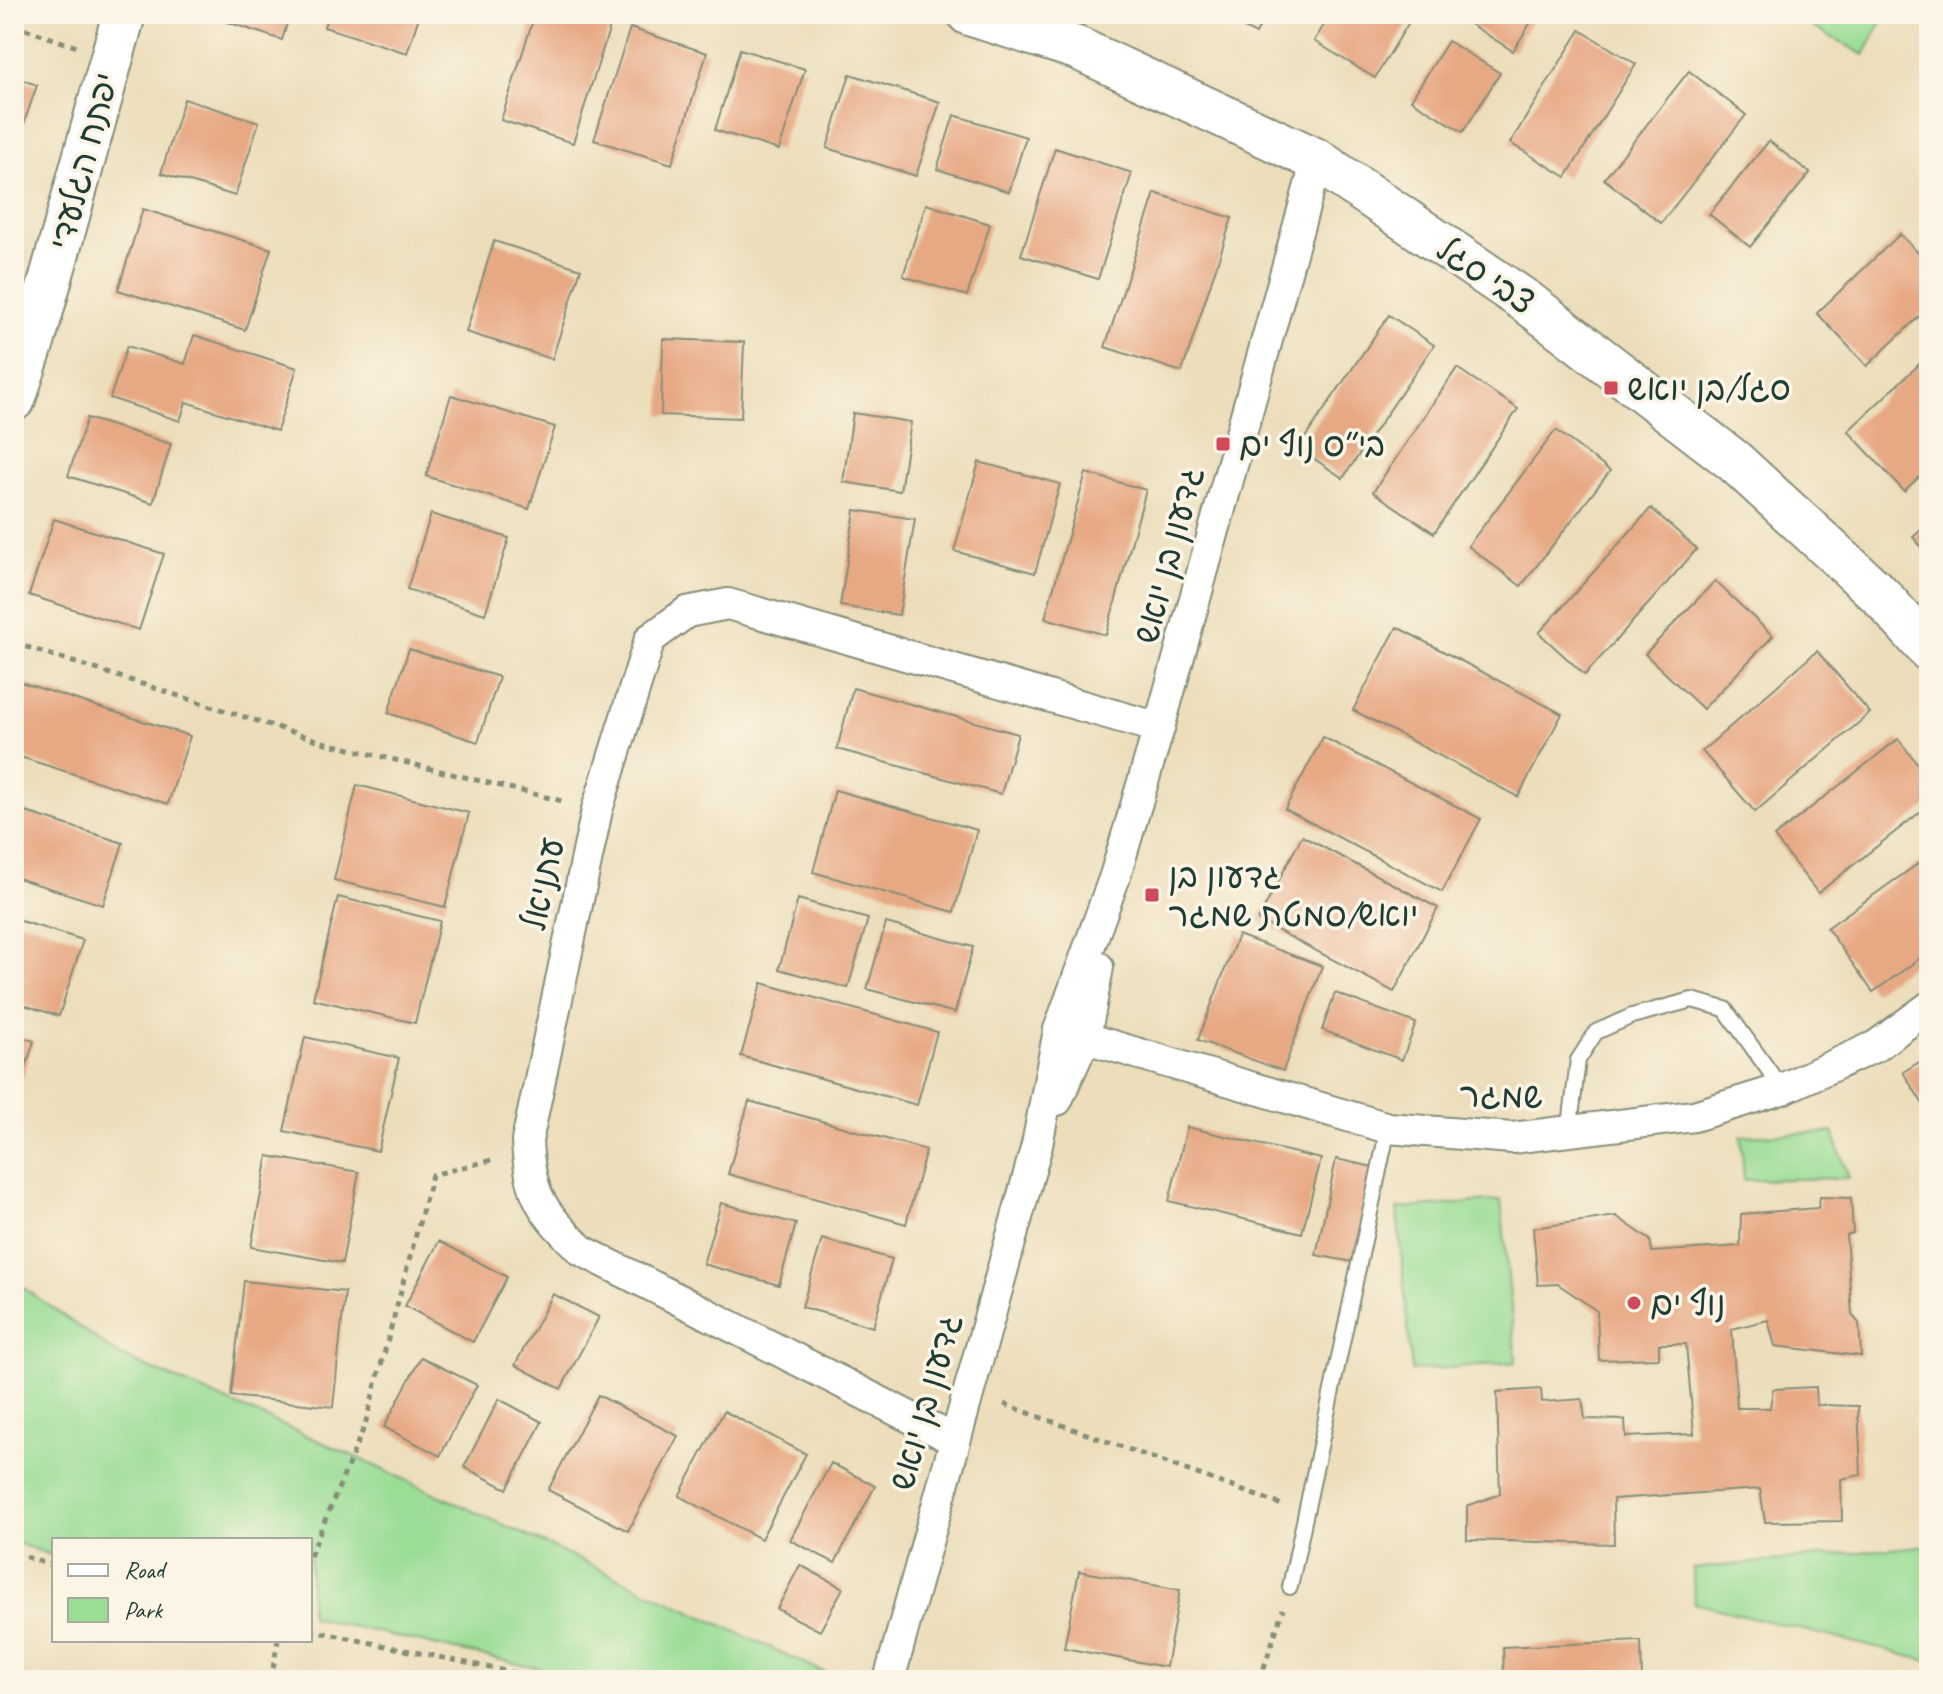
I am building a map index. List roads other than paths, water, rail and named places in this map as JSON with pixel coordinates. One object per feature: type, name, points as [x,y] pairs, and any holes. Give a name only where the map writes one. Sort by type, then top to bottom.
[{"type":"street","name":"יפתח הגלעדי","points":[[14,399],[24,336],[124,14]]},
{"type":"street","name":"צבי סגל","points":[[969,14],[1077,48],[1317,160],[1527,302],[1734,461],[1881,596],[1929,650]]},
{"type":"street","name":"גדעון בן יואש","points":[[889,1680],[953,1439],[1072,1034],[1317,160]]},
{"type":"street","name":"עתניאל","points":[[953,1439],[581,1250],[549,1219],[529,1182],[527,1141],[597,810],[650,639],[687,612],[728,604],[1159,728]]},
{"type":"street","name":"שמגר","points":[[1072,1034],[1388,1128],[1512,1138],[1568,1134],[1694,1116],[1782,1089],[1876,1046],[1929,1007]]},
{"type":"lane","points":[[1568,1134],[1578,1060],[1596,1032],[1632,1016],[1692,1000],[1725,1009],[1782,1089]]},
{"type":"lane","points":[[1290,1587],[1308,1515],[1388,1128]]},
{"type":"place","name":"סגל/בן יואש","points":[[1611,388]]},
{"type":"place","name":"בי״ס נוף ים","points":[[1223,444]]},
{"type":"place","name":"גדעון בן יואש/סמטת שמגר","points":[[1152,895]]},
{"type":"place","name":"נוף ים","points":[[1634,1303]]}]
